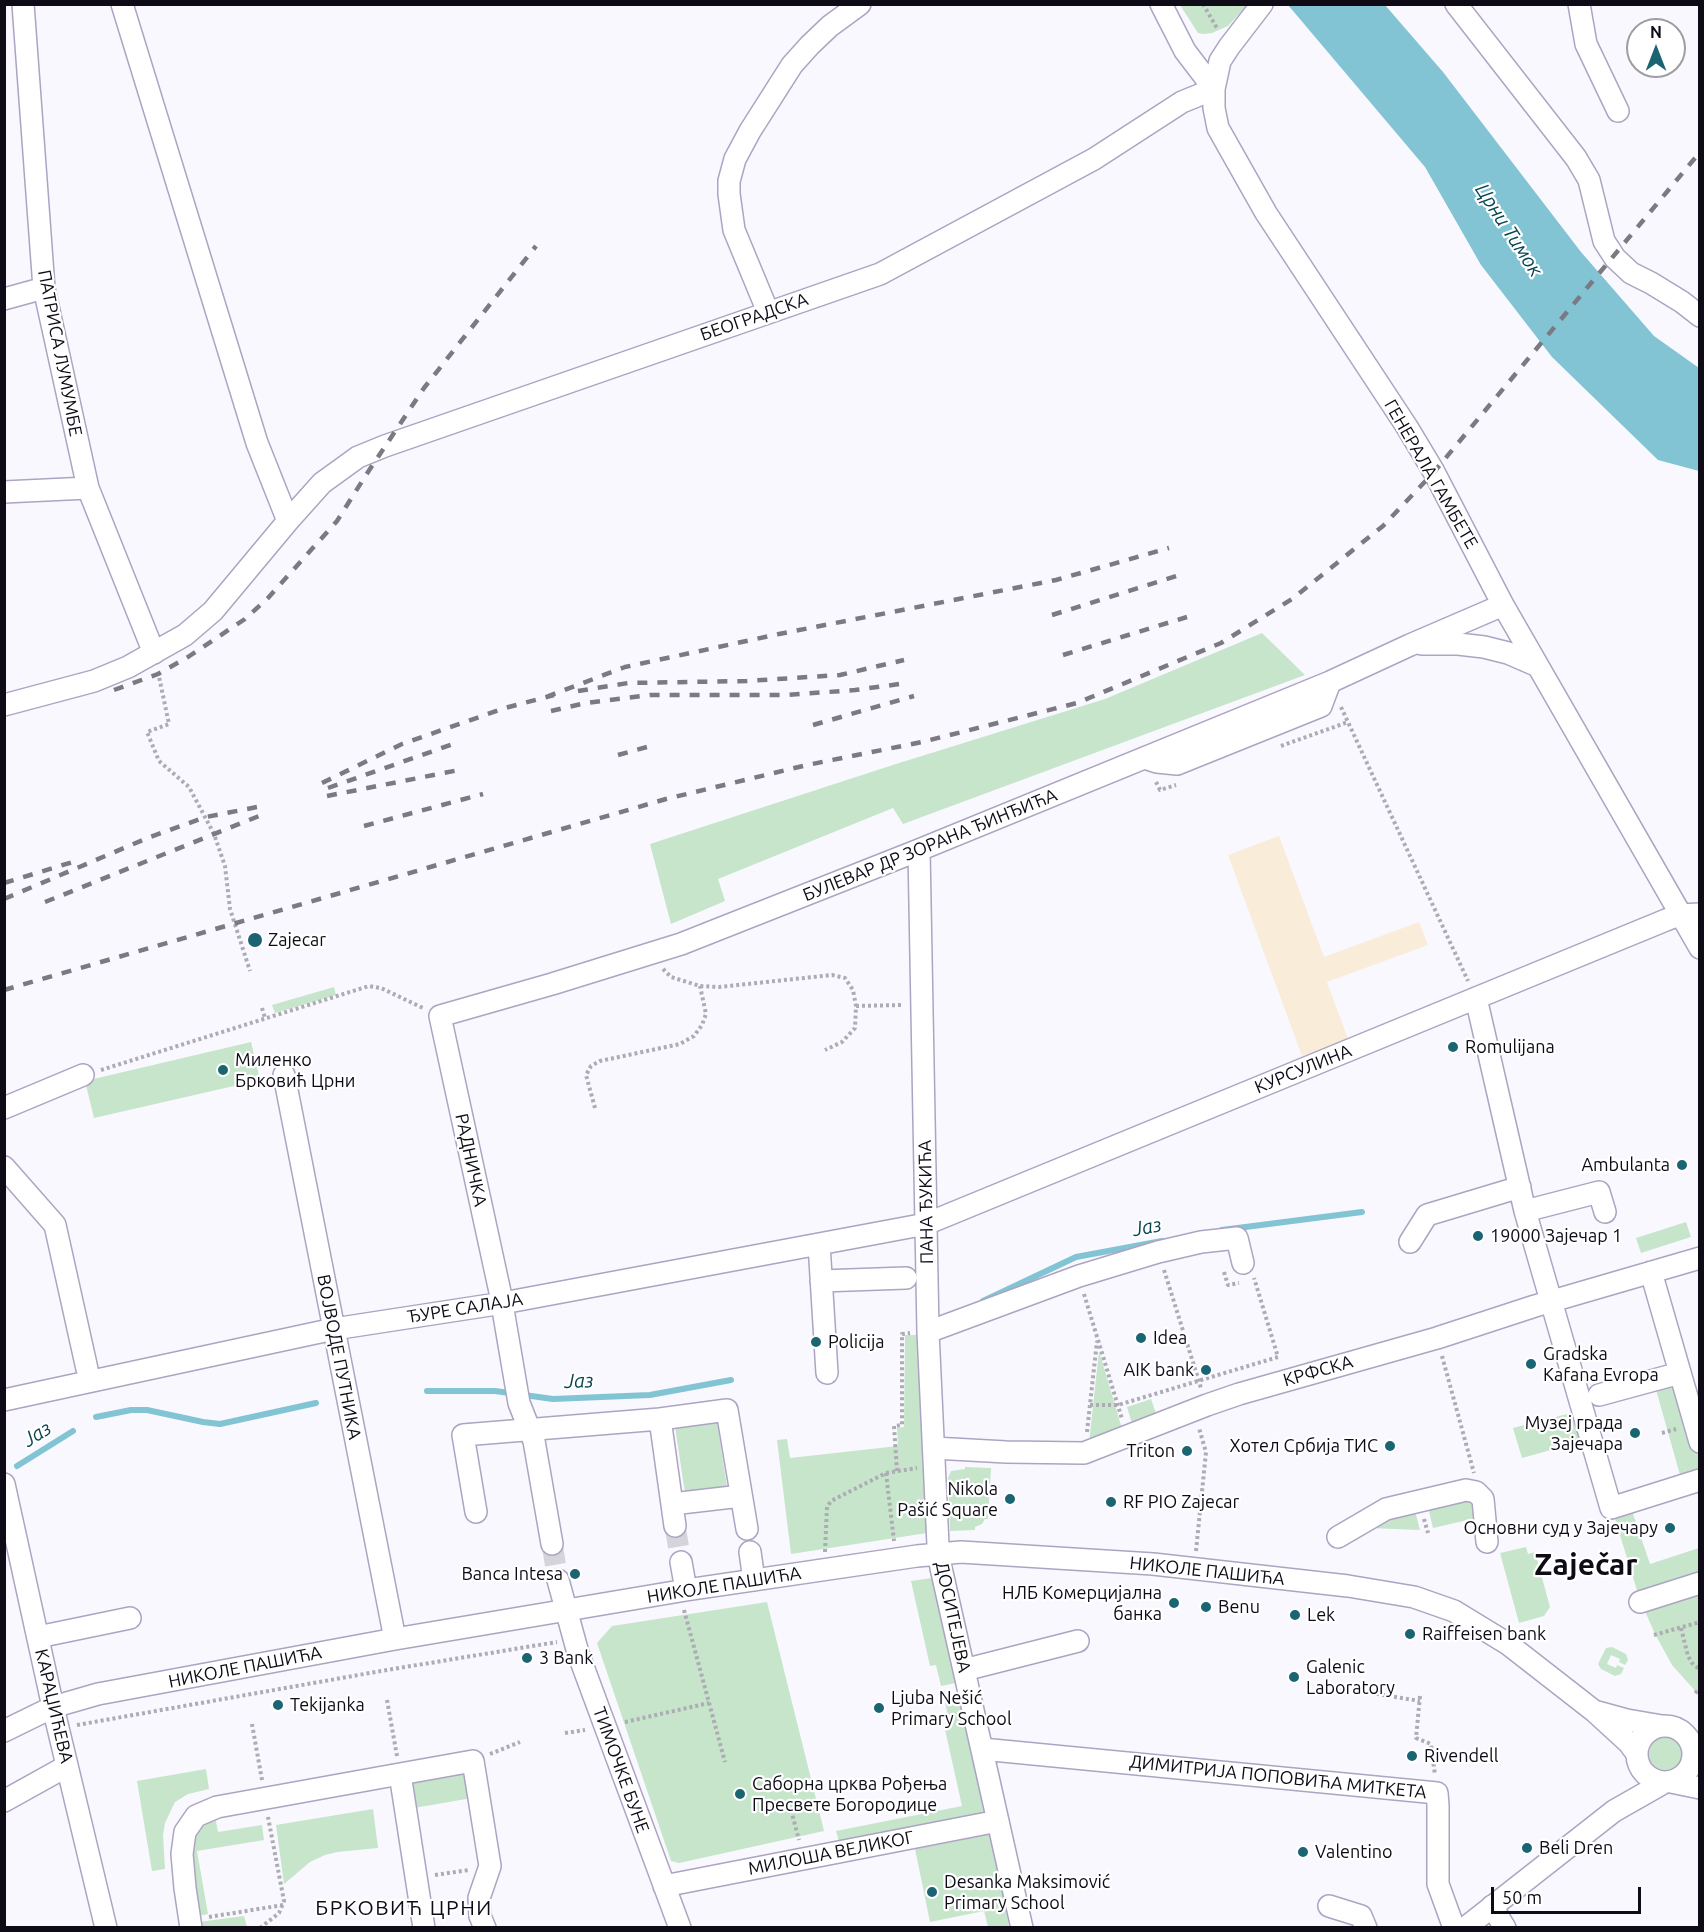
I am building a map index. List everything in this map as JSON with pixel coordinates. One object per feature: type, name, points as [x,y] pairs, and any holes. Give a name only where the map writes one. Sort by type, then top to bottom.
[{"type":"street","name":"ПАТРИСА ЛУМУМБЕ","points":[[23,4],[44,288],[88,488],[154,653]]},
{"type":"street","points":[[122,4],[257,444],[288,520]]},
{"type":"street","points":[[768,312],[734,230],[729,181],[735,159],[792,65],[830,26],[860,4]]},
{"type":"street","points":[[1161,4],[1185,51],[1214,88]]},
{"type":"street","points":[[1456,4],[1576,158],[1589,180],[1604,241],[1615,258],[1631,273],[1682,302],[1700,316]]},
{"type":"street","points":[[1579,4],[1586,44],[1618,111]]},
{"type":"street","name":"ГЕНЕРАЛА ГАМБЕТЕ","points":[[1256,11],[1220,60],[1214,88],[1214,108],[1218,128],[1252,190],[1434,472],[1503,605],[1538,666],[1689,915],[1700,948]]},
{"type":"street","name":"БЕОГРАДСКА","points":[[4,705],[94,681],[154,653],[185,635],[213,611],[288,520],[322,483],[358,458],[385,446],[879,274],[1094,159],[1182,102],[1214,88]]},
{"type":"street","points":[[4,299],[44,288]]},
{"type":"street","points":[[4,492],[88,488]]},
{"type":"street","name":"БУЛЕВАР ДР ЗОРАНА ЂИНЂИЋА","points":[[440,1016],[650,954],[919,850],[1330,682],[1503,605]]},
{"type":"street","name":"БУЛЕВАР ДР ЗОРАНА ЂИНЂИЋА","points":[[1410,645],[1458,644],[1484,647],[1508,653],[1538,666]]},
{"type":"street","name":"ПАНА ЂУКИЋА","points":[[919,850],[928,1332],[939,1553]]},
{"type":"street","name":"КУРСУЛИНА","points":[[926,1224],[1476,998],[1689,915]]},
{"type":"street","points":[[1476,998],[1526,1211],[1611,1508],[1700,1480]]},
{"type":"street","name":"РАДНИЧКА","points":[[440,1016],[502,1303],[519,1403],[534,1441],[552,1544]]},
{"type":"street","points":[[4,1108],[83,1075]]},
{"type":"street","name":"ВОЈВОДЕ ПУТНИКА","points":[[284,1075],[395,1639]]},
{"type":"street","points":[[4,1167],[55,1226],[87,1369]]},
{"type":"street","points":[[1410,1242],[1427,1215],[1520,1187]]},
{"type":"street","points":[[1526,1211],[1599,1192],[1605,1212]]},
{"type":"street","name":"ЂУРЕ САЛАЈА","points":[[4,1400],[334,1329],[502,1303],[926,1224]]},
{"type":"street","points":[[928,1332],[1079,1276],[1158,1252],[1201,1242],[1237,1238],[1244,1263]]},
{"type":"street","points":[[819,1244],[827,1373]]},
{"type":"street","name":"КРФСКА","points":[[934,1457],[1006,1452],[1084,1453],[1200,1408],[1266,1386],[1437,1338],[1700,1258]]},
{"type":"street","points":[[1651,1272],[1700,1442]]},
{"type":"street","points":[[821,1281],[906,1278]]},
{"type":"street","points":[[1599,1395],[1680,1373]]},
{"type":"street","points":[[476,1512],[463,1435],[602,1425],[727,1410],[747,1529]]},
{"type":"street","points":[[660,1419],[675,1526]]},
{"type":"street","name":"КАРАЏИЋЕВА","points":[[4,1484],[58,1729],[106,1928]]},
{"type":"street","points":[[1338,1537],[1386,1509],[1462,1490],[1471,1490],[1480,1495],[1484,1503],[1487,1542]]},
{"type":"street","points":[[672,1504],[741,1496]]},
{"type":"street","points":[[750,1552],[754,1580]]},
{"type":"street","name":"НИКОЛЕ ПАШИЋА","points":[[4,1731],[53,1707],[98,1694],[395,1639],[682,1591],[939,1553],[1001,1553],[1153,1564],[1348,1586],[1414,1597],[1454,1611],[1516,1639],[1629,1743],[1637,1757]]},
{"type":"street","name":"ДОСИТЕЈЕВА","points":[[939,1553],[1022,1928]]},
{"type":"street","points":[[681,1562],[682,1591]]},
{"type":"street","name":"ТИМОЧКЕ БУНЕ","points":[[558,1580],[574,1639],[604,1726],[646,1814],[664,1886],[680,1928]]},
{"type":"street","points":[[1640,1602],[1700,1583]]},
{"type":"street","points":[[38,1637],[130,1618]]},
{"type":"street","points":[[964,1670],[1078,1641]]},
{"type":"street","points":[[1594,1711],[1626,1720],[1700,1729]]},
{"type":"street","points":[[1465,1928],[1614,1810],[1682,1776],[1696,1758],[1687,1736],[1669,1727],[1655,1728],[1644,1736],[1640,1741],[1629,1784],[1614,1810]]},
{"type":"street","name":"ДИМИТРИЈА ПОПОВИЋА МИТКЕТА","points":[[982,1749],[1437,1793],[1438,1884],[1455,1928]]},
{"type":"street","points":[[1637,1757],[1647,1776],[1700,1788]]},
{"type":"street","points":[[191,1924],[182,1854],[185,1832],[196,1816],[217,1807],[265,1797],[473,1761],[490,1866],[479,1898],[480,1916],[485,1928]]},
{"type":"street","points":[[4,1801],[67,1766]]},
{"type":"street","points":[[400,1774],[424,1928]]},
{"type":"street","name":"МИЛОША ВЕЛИКОГ","points":[[664,1886],[998,1821]]},
{"type":"street","points":[[1329,1906],[1361,1916],[1366,1928]]},
{"type":"street","points":[[1492,1906],[1505,1928]]},
{"type":"path","points":[[1203,4],[1228,47]]},
{"type":"path","points":[[154,653],[170,724],[147,732],[159,761],[189,787],[214,834],[225,866],[230,909],[250,971]]},
{"type":"path","points":[[1330,682],[1476,998]]},
{"type":"path","points":[[650,954],[671,976],[700,986],[719,987],[832,975],[845,978],[852,990],[856,1006],[855,1028],[842,1042],[825,1050]]},
{"type":"path","points":[[83,1075],[351,991],[375,986],[440,1016]]},
{"type":"path","points":[[595,1108],[586,1075],[591,1066],[600,1061],[680,1044],[694,1036],[706,1014],[700,986]]},
{"type":"path","points":[[856,1006],[922,1005]]},
{"type":"path","points":[[262,1008],[265,1018]]},
{"type":"path","points":[[1158,1252],[1199,1380],[1206,1452],[1196,1559]]},
{"type":"path","points":[[1090,1405],[1118,1405],[1278,1357],[1256,1278],[1228,1286],[1222,1266]]},
{"type":"path","points":[[1079,1276],[1127,1437]]},
{"type":"path","points":[[897,1471],[894,1426],[902,1425],[902,1334],[928,1332]]},
{"type":"path","points":[[1084,1453],[1098,1338]]},
{"type":"path","points":[[1437,1338],[1480,1495]]},
{"type":"path","points":[[825,1553],[827,1507],[831,1501],[886,1473],[934,1457]]},
{"type":"path","points":[[886,1473],[894,1541]]},
{"type":"path","points":[[682,1591],[725,1762]]},
{"type":"path","points":[[1654,1635],[1700,1622]]},
{"type":"path","points":[[1682,1628],[1688,1656],[1692,1664],[1700,1670]]},
{"type":"path","points":[[58,1729],[574,1639]]},
{"type":"path","points":[[1323,1685],[1420,1699],[1416,1738],[1431,1744],[1437,1793]]},
{"type":"path","points":[[1695,1694],[1700,1689]]},
{"type":"path","points":[[387,1700],[400,1774]]},
{"type":"path","points":[[604,1726],[709,1703]]},
{"type":"path","points":[[252,1725],[284,1901],[279,1913],[260,1928]]},
{"type":"path","points":[[473,1761],[520,1742]]},
{"type":"path","points":[[791,1810],[803,1858]]},
{"type":"path","points":[[417,1878],[490,1866]]},
{"type":"path","points":[[191,1924],[283,1905]]},
{"type":"shaded area","points":[[1279,836],[1324,957],[1419,922],[1428,945],[1327,982],[1348,1039],[1302,1056],[1228,855]]},
{"type":"green space","points":[[1180,5],[1247,5],[1228,26],[1204,34],[1198,33]]},
{"type":"green space","points":[[1262,633],[1305,675],[903,824],[893,808],[718,879],[725,901],[671,924],[650,844],[1105,699]]},
{"type":"green space","points":[[334,987],[336,995],[275,1013],[272,1005]]},
{"type":"green space","points":[[251,1042],[260,1080],[94,1118],[85,1081]]},
{"type":"green space","points":[[1686,1222],[1691,1237],[1641,1253],[1636,1238]]},
{"type":"green space","points":[[905,1335],[917,1335],[927,1533],[791,1554],[777,1440],[787,1439],[790,1458],[898,1446],[897,1428],[904,1427]]},
{"type":"green space","points":[[1099,1351],[1123,1432],[1089,1443]]},
{"type":"green space","points":[[1677,1379],[1699,1459],[1699,1469],[1680,1475],[1655,1386]]},
{"type":"green space","points":[[1151,1399],[1158,1419],[1133,1427],[1127,1407]]},
{"type":"green space","points":[[1575,1412],[1583,1441],[1522,1458],[1513,1428]]},
{"type":"green space","points":[[717,1421],[727,1487],[685,1493],[675,1427]]},
{"type":"green space","points":[[965,1467],[991,1468],[988,1519],[975,1527],[975,1530],[950,1531],[948,1478],[951,1471],[965,1469]]},
{"type":"green space","points":[[1455,1496],[1475,1502],[1476,1515],[1472,1519],[1433,1528],[1427,1503]]},
{"type":"green space","points":[[1414,1507],[1420,1530],[1369,1528]]},
{"type":"green space","points":[[1632,1511],[1650,1564],[1699,1548],[1699,1695],[1672,1665],[1640,1600],[1615,1519],[1617,1516]]},
{"type":"green space","points":[[1526,1547],[1528,1554],[1535,1552],[1550,1607],[1544,1616],[1519,1623],[1500,1553]]},
{"type":"green space","points":[[932,1578],[956,1683],[941,1686],[936,1665],[930,1666],[911,1581]]},
{"type":"green space","points":[[767,1602],[824,1831],[679,1863],[671,1861],[597,1643],[612,1626]]},
{"type":"green space","points":[[1612,1647],[1626,1654],[1628,1660],[1625,1665],[1619,1662],[1620,1659],[1611,1655],[1607,1664],[1616,1668],[1617,1665],[1624,1668],[1621,1674],[1615,1676],[1601,1669],[1598,1664],[1606,1648]]},
{"type":"green space","points":[[959,1695],[987,1814],[839,1842],[836,1831],[962,1806],[944,1725],[950,1724],[944,1698]]},
{"type":"green space","points":[[1666,1737],[1678,1742],[1683,1754],[1678,1766],[1666,1771],[1654,1766],[1649,1754],[1654,1742]]},
{"type":"green space","points":[[467,1768],[472,1798],[414,1808],[409,1777]]},
{"type":"green space","points":[[206,1769],[209,1789],[188,1794],[175,1802],[165,1823],[163,1835],[165,1869],[152,1871],[137,1781]]},
{"type":"green space","points":[[373,1809],[378,1848],[325,1855],[310,1862],[284,1884],[276,1825]]},
{"type":"green space","points":[[215,1816],[218,1832],[262,1825],[264,1840],[197,1851],[208,1914],[198,1916],[188,1856],[199,1822]]},
{"type":"green space","points":[[992,1834],[1009,1927],[988,1927],[984,1911],[930,1922],[915,1849]]},
{"type":"green space","points":[[244,1916],[247,1927],[200,1927],[199,1922]]},
{"type":"water","name":"Црни Тимок","points":[[1288,5],[1385,5],[1443,72],[1581,252],[1654,336],[1699,368],[1699,471],[1658,460],[1552,357],[1481,265],[1425,167]]},
{"type":"waterway","name":"Јаз","points":[[1222,1230],[1362,1212]]},
{"type":"waterway","name":"Јаз","points":[[983,1301],[1076,1257],[1162,1241]]},
{"type":"waterway","name":"Јаз","points":[[427,1391],[495,1391],[553,1399],[650,1395],[731,1380]]},
{"type":"waterway","name":"Јаз","points":[[96,1417],[131,1410],[147,1410],[220,1424],[316,1403]]},
{"type":"waterway","name":"Јаз","points":[[17,1466],[73,1431]]},
{"type":"tunnel","points":[[675,1526],[681,1562]]},
{"type":"tunnel","points":[[552,1544],[558,1580]]},
{"type":"railway","points":[[4,990],[666,799],[807,765],[922,742],[1077,703],[1221,643],[1292,599],[1383,526],[1434,472],[1700,152]]},
{"type":"railway","points":[[114,690],[158,674],[188,657],[245,619],[268,598],[337,521],[424,388],[536,246]]},
{"type":"railway","points":[[546,697],[625,667],[779,634],[1056,580],[1169,548]]},
{"type":"railway","points":[[1052,615],[1183,574]]},
{"type":"railway","points":[[1063,655],[1187,617]]},
{"type":"railway","points":[[578,691],[628,683],[747,681],[840,675],[904,660]]},
{"type":"railway","points":[[551,711],[586,703],[650,695],[787,695],[907,683]]},
{"type":"railway","points":[[322,783],[402,744],[505,708],[554,695]]},
{"type":"railway","points":[[813,725],[914,696]]},
{"type":"railway","points":[[328,788],[456,743]]},
{"type":"railway","points":[[618,755],[647,747]]},
{"type":"railway","points":[[327,796],[464,769]]},
{"type":"railway","points":[[364,826],[483,794]]},
{"type":"railway","points":[[4,899],[150,837],[206,817],[262,806]]},
{"type":"railway","points":[[45,902],[264,814]]},
{"type":"railway","points":[[4,883],[76,861]]},
{"type":"place","name":"Zajecar","points":[[255,940]]},
{"type":"place","name":"Romulijana","points":[[1453,1047]]},
{"type":"place","name":"Миленко Брковић Црни","points":[[223,1070]]},
{"type":"place","name":"Ambulanta","points":[[1682,1165]]},
{"type":"place","name":"19000 Зајечар 1","points":[[1478,1236]]},
{"type":"place","name":"Idea","points":[[1141,1338]]},
{"type":"place","name":"Policija","points":[[816,1342]]},
{"type":"place","name":"Gradska Kafana Evropa","points":[[1531,1364]]},
{"type":"place","name":"AIK bank","points":[[1206,1370]]},
{"type":"place","name":"Музеј града Зајечара","points":[[1635,1433]]},
{"type":"place","name":"Хотел Србија ТИС","points":[[1390,1446]]},
{"type":"place","name":"Triton","points":[[1187,1451]]},
{"type":"place","name":"Nikola Pašić Square","points":[[1010,1499]]},
{"type":"place","name":"RF PIO Zajecar","points":[[1111,1502]]},
{"type":"place","name":"Основни суд у Зајечару","points":[[1670,1528]]},
{"type":"place","name":"Banca Intesa","points":[[575,1574]]},
{"type":"place","name":"НЛБ Комерцијална банка","points":[[1174,1603]]},
{"type":"place","name":"Benu","points":[[1206,1607]]},
{"type":"place","name":"Lek","points":[[1295,1615]]},
{"type":"place","name":"Raiffeisen bank","points":[[1410,1634]]},
{"type":"place","name":"3 Bank","points":[[527,1658]]},
{"type":"place","name":"Galenic Laboratory","points":[[1294,1677]]},
{"type":"place","name":"Tekijanka","points":[[278,1705]]},
{"type":"place","name":"Ljuba Nešić Primary School","points":[[879,1708]]},
{"type":"place","name":"Rivendell","points":[[1412,1756]]},
{"type":"place","name":"Саборна црква Рођења Пресвете Богородице","points":[[740,1794]]},
{"type":"place","name":"Beli Dren","points":[[1527,1848]]},
{"type":"place","name":"Valentino","points":[[1303,1852]]},
{"type":"place","name":"Desanka Maksimović Primary School","points":[[932,1892]]},
{"type":"district","name":"Zaječar","points":[[1586,1565]]},
{"type":"district","name":"БРКОВИЋ ЦРНИ","points":[[404,1908]]}]
